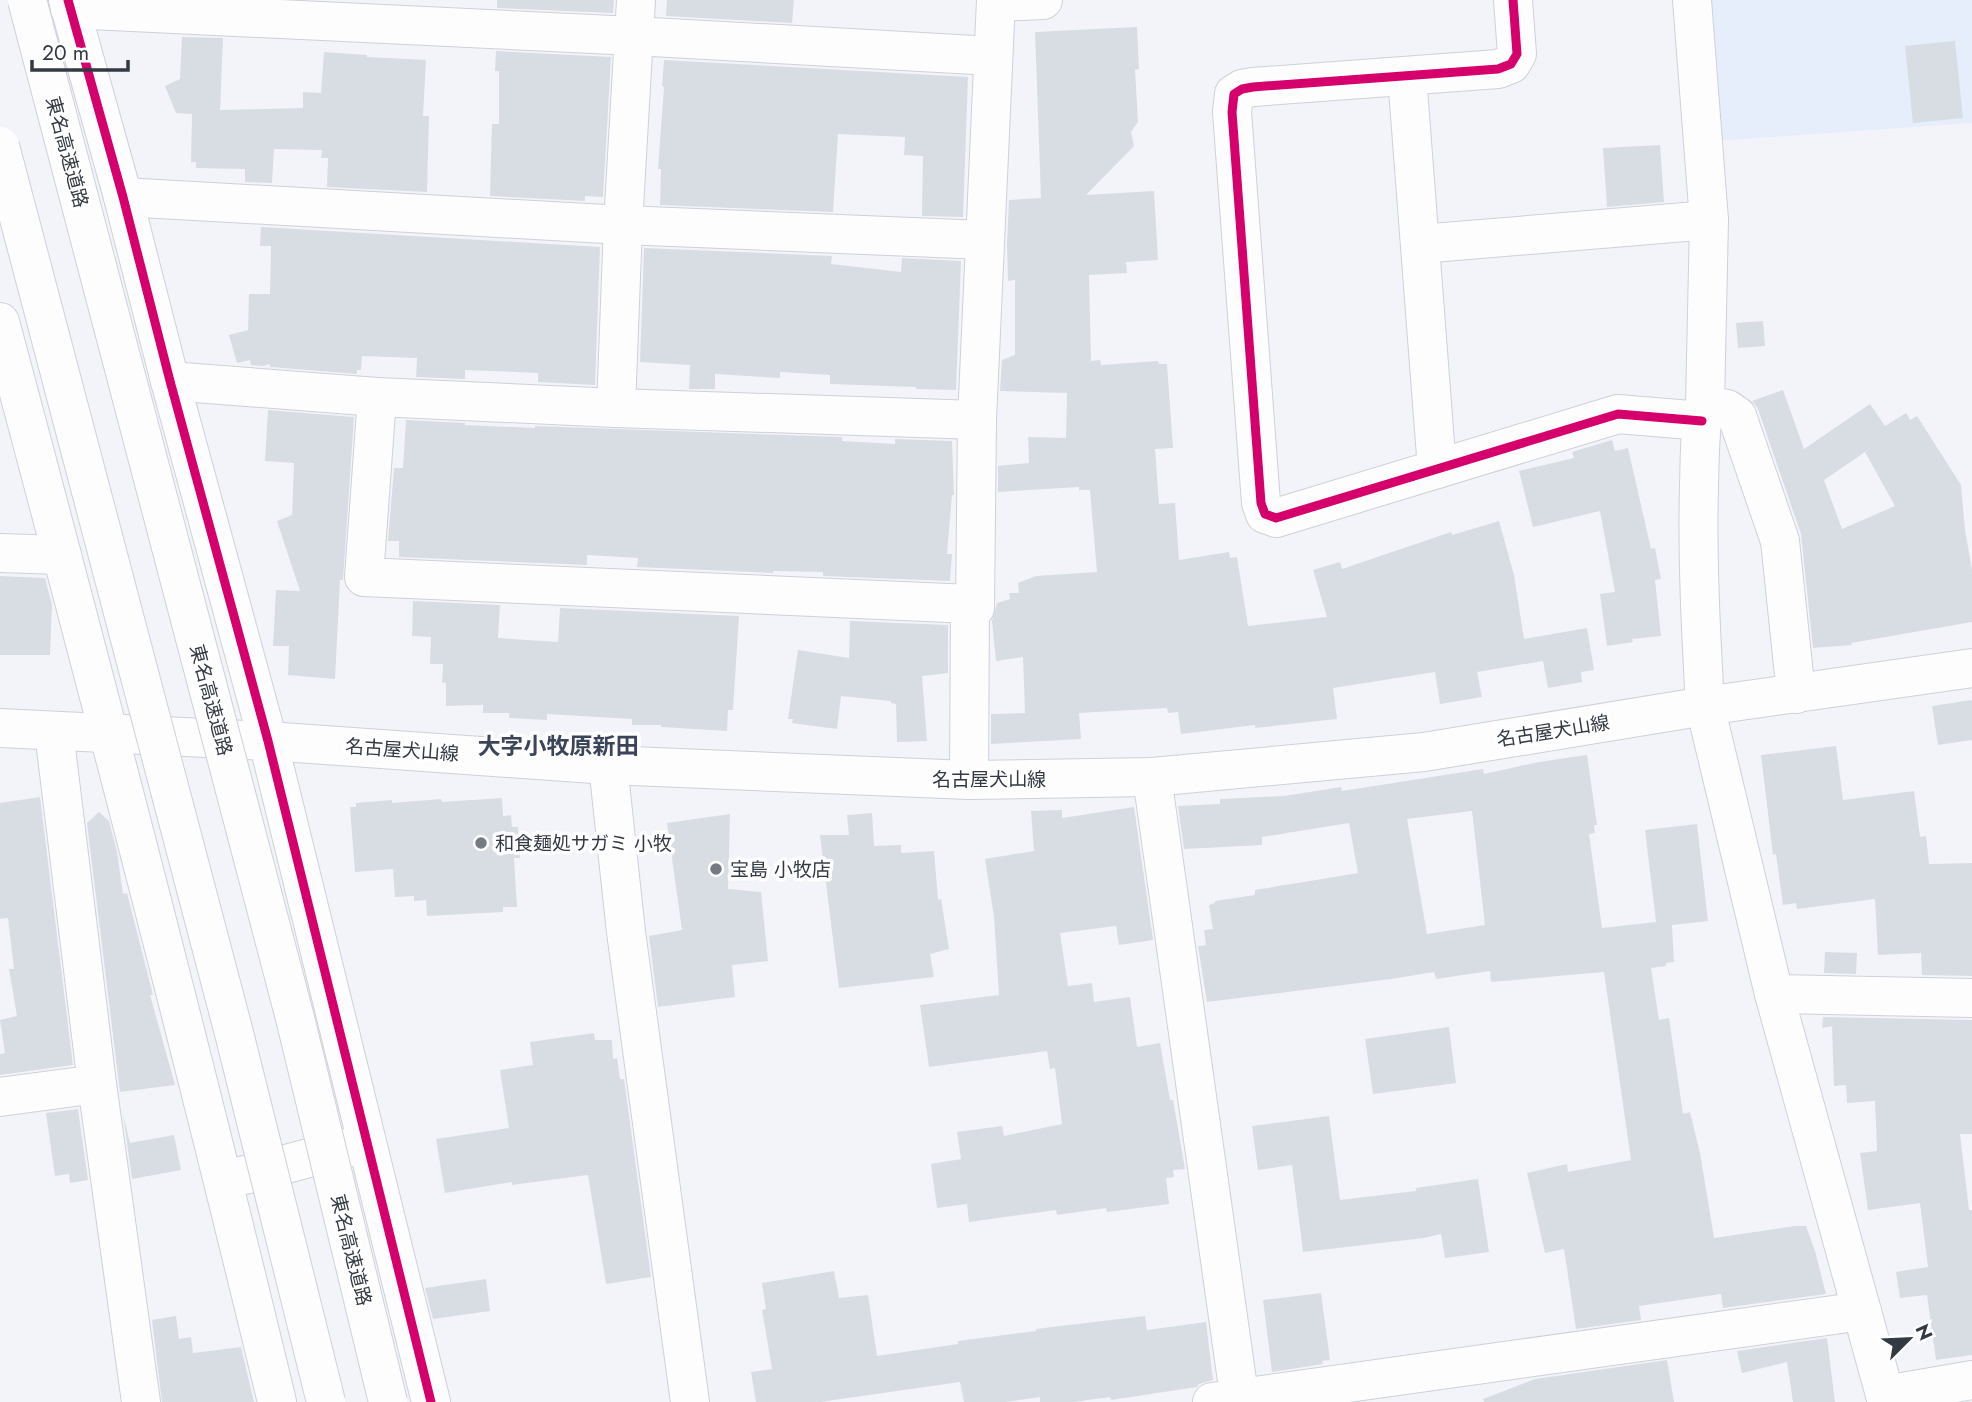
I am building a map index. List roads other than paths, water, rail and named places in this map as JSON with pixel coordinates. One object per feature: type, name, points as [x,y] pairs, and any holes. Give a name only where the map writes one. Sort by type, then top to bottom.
[{"type":"main road","name":"東名高速道路","points":[[27,0],[295,1018],[388,1402]]},
{"type":"main road","points":[[377,397],[364,577],[970,604],[975,608],[977,420],[996,1],[1043,0]]},
{"type":"main road","points":[[1513,0],[1517,54],[1511,64],[1498,69],[1252,87],[1234,94],[1232,112],[1261,503],[1265,514],[1276,518],[1618,414],[1703,413],[1727,408],[1737,415],[1780,541],[1796,694]]},
{"type":"main road","points":[[1692,0],[1709,220],[1699,530],[1705,706],[1774,994],[1886,1398],[1972,1380]]},
{"type":"main road","points":[[431,1402],[268,741],[69,5],[635,18],[993,56]]},
{"type":"main road","points":[[616,408],[635,18]]},
{"type":"main road","points":[[1407,76],[1437,470]]},
{"type":"main road","points":[[0,146],[234,1033],[326,1402]]},
{"type":"main road","points":[[123,197],[623,225],[984,240]]},
{"type":"main road","points":[[1420,244],[1709,220]]},
{"type":"main road","points":[[0,322],[224,1181],[277,1402]]},
{"type":"main road","points":[[170,381],[377,397],[977,420]]},
{"type":"main road","points":[[0,553],[62,555]]},
{"type":"main road","points":[[969,780],[970,604]]},
{"type":"main road","name":"名古屋犬山線","points":[[0,728],[268,741],[608,765],[969,780],[1152,777],[1424,752],[1705,706],[1972,668]]},
{"type":"main road","points":[[54,732],[97,1084],[141,1402]]},
{"type":"main road","points":[[608,765],[628,946],[690,1402]]},
{"type":"main road","points":[[1152,777],[1231,1401],[1863,1311]]},
{"type":"main road","points":[[1774,994],[1972,998]]},
{"type":"main road","points":[[0,1097],[97,1084]]},
{"type":"main road","points":[[224,1181],[367,1142]]},
{"type":"place","name":"和食麺処サガミ 小牧","points":[[481,843]]},
{"type":"place","name":"宝島 小牧店","points":[[716,869]]},
{"type":"district","name":"大字小牧原新田","points":[[558,746]]}]
